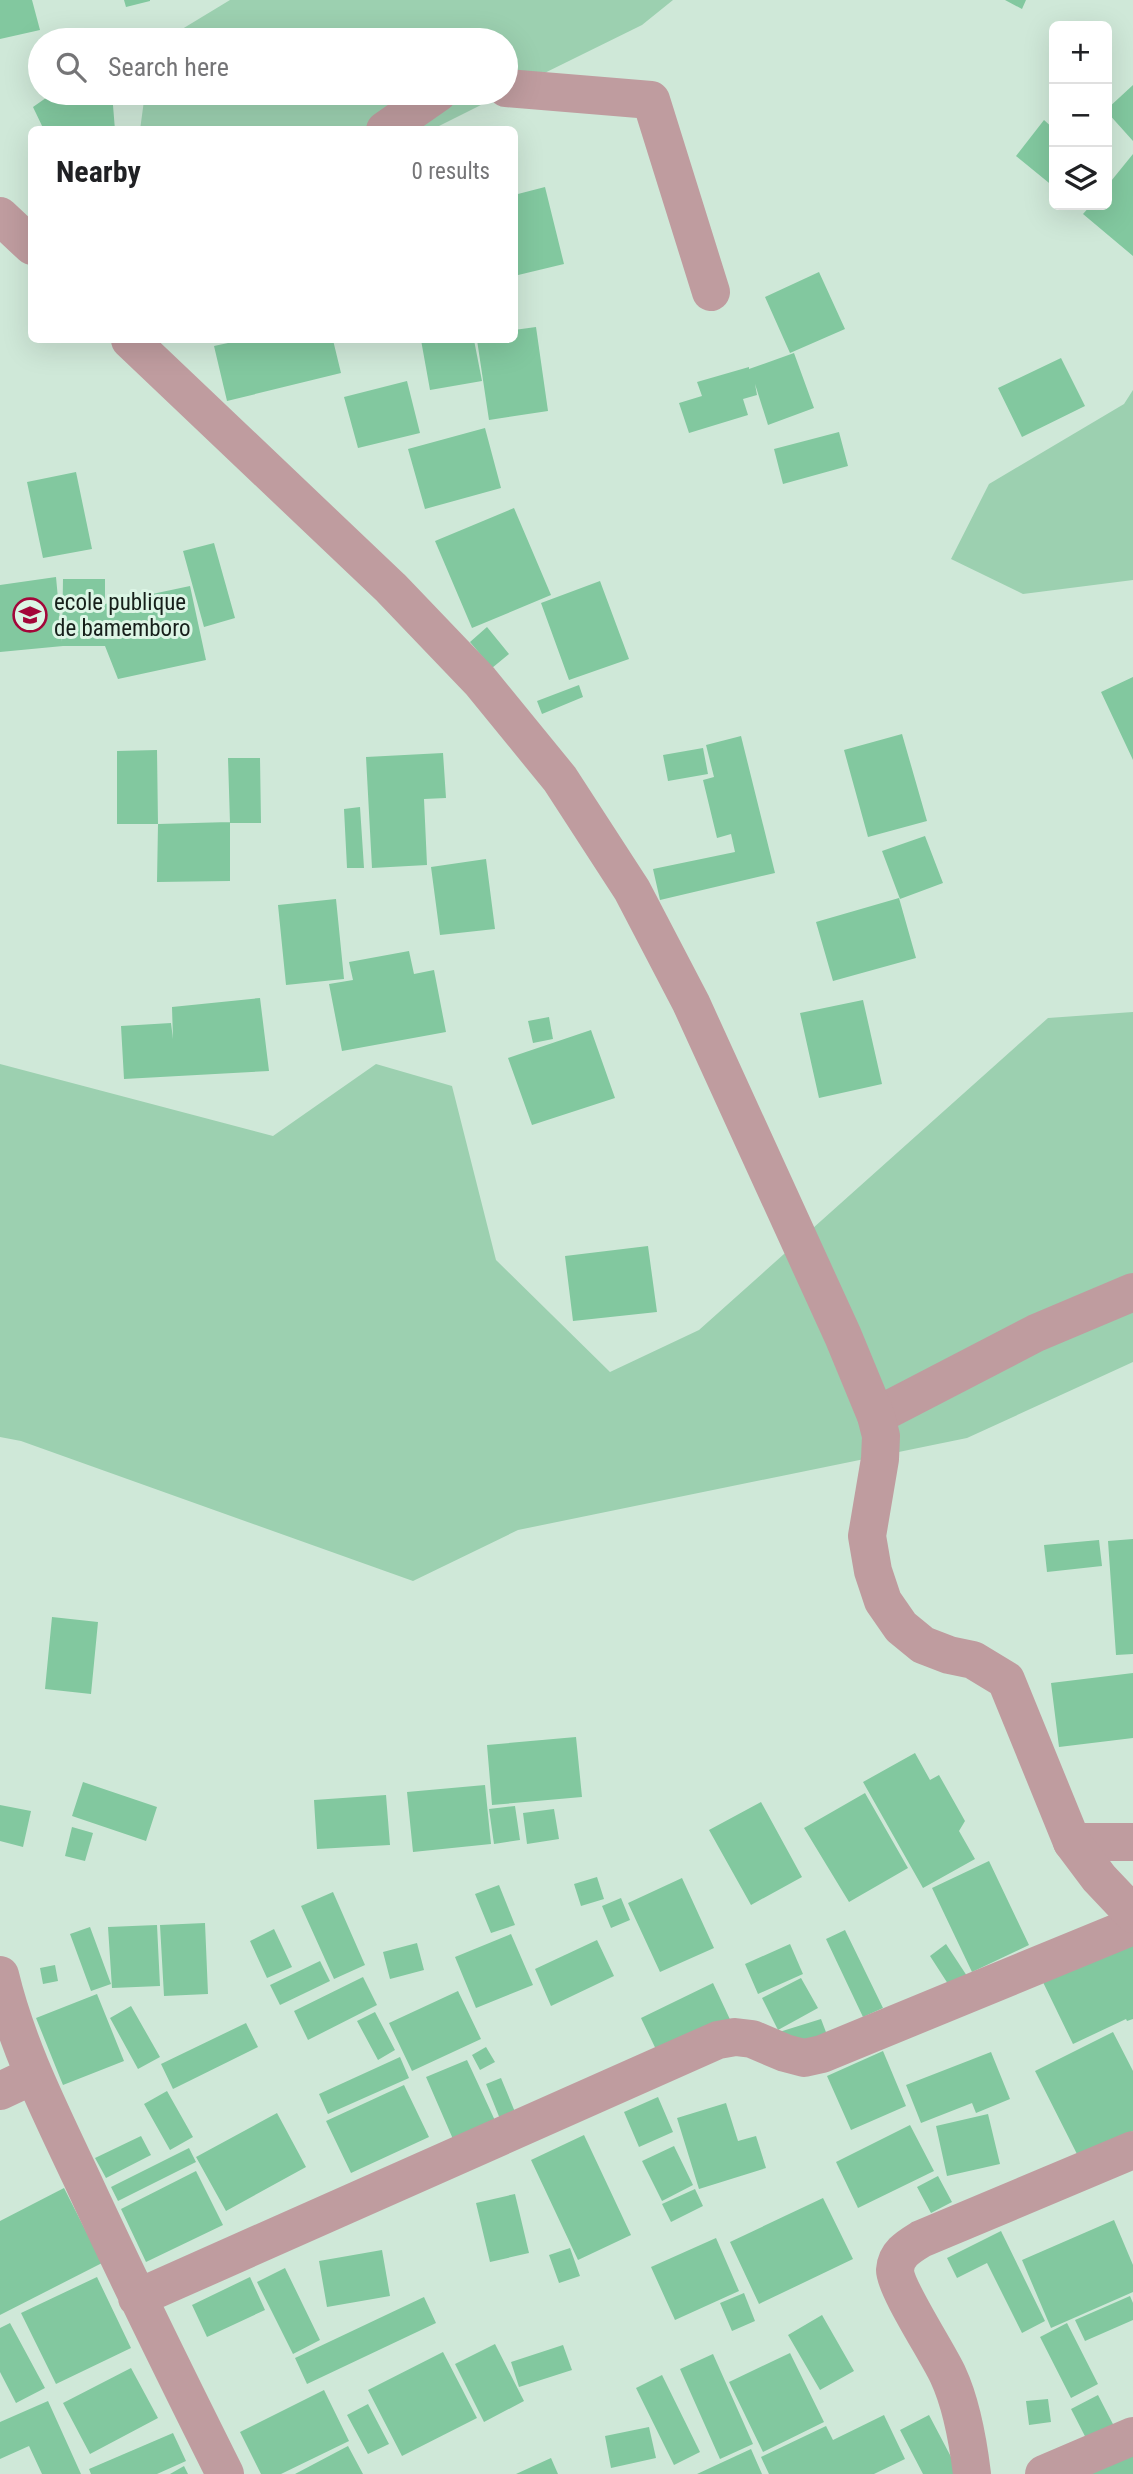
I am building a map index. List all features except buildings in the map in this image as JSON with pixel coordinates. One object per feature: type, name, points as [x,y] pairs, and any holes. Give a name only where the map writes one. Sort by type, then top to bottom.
[{"type":"street","points":[[518,89],[651,100],[711,292]]},
{"type":"street","points":[[392,126],[421,105]]},
{"type":"street","points":[[0,216],[28,242]]},
{"type":"street","points":[[133,343],[391,588],[480,681],[560,779],[632,890],[691,1003],[876,1416],[881,1436],[880,1458],[867,1536],[873,1571],[883,1601],[901,1627],[923,1645],[949,1655],[973,1660],[1006,1680],[1072,1842],[1099,1878],[1133,1914]]},
{"type":"street","points":[[876,1416],[1036,1334],[1133,1292]]},
{"type":"street","points":[[1072,1842],[1133,1842]]},
{"type":"street","points":[[137,2298],[718,2040],[735,2037],[752,2039],[804,2058],[822,2054],[1133,1926]]},
{"type":"street","points":[[0,1975],[18,2037],[17,2083],[137,2298],[225,2474]]},
{"type":"street","points":[[972,2474],[961,2413],[950,2378],[933,2343],[898,2286],[895,2273],[897,2260],[904,2250],[921,2239],[1133,2150]]},
{"type":"street","points":[[1044,2474],[1133,2436]]},
{"type":"green space","points":[[230,0],[673,0],[642,25],[518,86],[518,28],[184,28]]},
{"type":"green space","points":[[143,105],[481,105],[439,126],[141,126]]},
{"type":"green space","points":[[1133,390],[1133,580],[1023,594],[951,559],[989,484],[1124,404]]},
{"type":"green space","points":[[1133,1012],[1133,1362],[967,1438],[518,1530],[413,1581],[21,1441],[0,1437],[0,1064],[273,1136],[376,1064],[452,1086],[496,1260],[610,1372],[699,1330],[1048,1018]]},
{"type":"place","name":"ecole publique de bamemboro","points":[[30,615]]}]
